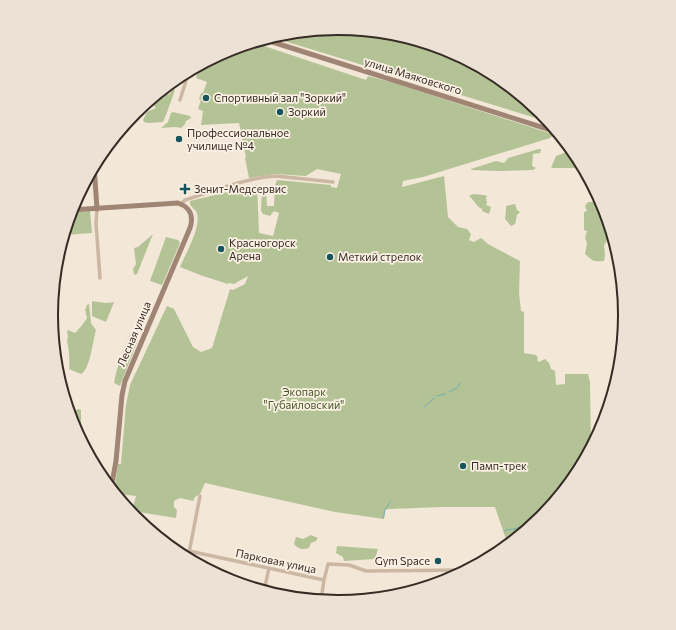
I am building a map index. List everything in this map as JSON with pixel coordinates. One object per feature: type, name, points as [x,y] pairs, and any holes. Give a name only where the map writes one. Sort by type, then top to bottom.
[{"type":"street","name":"улица Маяковского","points":[[274,43],[548,129]]},
{"type":"street","points":[[180,100],[186,80]]},
{"type":"street","points":[[78,210],[174,203],[181,204],[185,200],[237,184],[276,176],[333,182]]},
{"type":"street","points":[[95,177],[100,278]]},
{"type":"street","name":"Лесная улица","points":[[112,481],[116,460],[122,395],[125,381],[192,224],[192,218],[188,208],[181,204]]},
{"type":"street","points":[[189,551],[200,496]]},
{"type":"street","name":"Парковая улица","points":[[189,551],[324,580],[328,564],[349,565],[366,571],[453,570]]},
{"type":"street","points":[[265,585],[269,568]]},
{"type":"street","points":[[322,594],[324,580]]},
{"type":"green space","points":[[338,35],[375,37],[393,40],[428,50],[462,64],[494,82],[523,104],[537,118],[282,40],[301,37]]},
{"type":"green space","name":"Экопарк \"Губайловский\"","points":[[263,46],[366,80],[368,76],[394,83],[553,135],[550,138],[423,177],[403,181],[402,187],[444,176],[448,217],[458,227],[467,229],[471,234],[469,240],[474,242],[481,238],[488,244],[520,261],[519,293],[521,311],[524,312],[524,353],[536,355],[539,362],[545,359],[549,363],[551,369],[555,371],[556,385],[565,384],[565,374],[588,374],[590,382],[591,435],[589,439],[571,471],[549,500],[523,526],[506,539],[495,507],[388,509],[385,510],[384,519],[335,512],[205,483],[200,494],[195,497],[193,501],[180,498],[174,501],[174,507],[177,510],[176,518],[139,512],[133,506],[136,496],[123,494],[115,484],[118,464],[121,464],[126,405],[130,385],[167,306],[174,309],[193,347],[201,352],[212,348],[230,289],[233,290],[245,284],[248,276],[234,284],[228,284],[180,267],[196,231],[198,217],[196,211],[190,205],[190,201],[257,185],[259,233],[273,236],[279,213],[274,211],[270,216],[263,214],[261,211],[262,192],[266,191],[267,206],[274,206],[275,185],[277,180],[331,185],[331,187],[337,188],[341,174],[317,169],[306,176],[275,174],[249,178],[239,123],[201,125],[203,111],[198,109],[201,100],[199,99],[207,82],[196,78],[197,73],[214,64],[231,56]]},
{"type":"green space","points":[[173,89],[175,90],[163,122],[144,122],[143,120],[147,112],[156,108],[153,104],[169,92],[168,96]]},
{"type":"green space","points":[[173,112],[190,116],[191,118],[186,121],[181,128],[161,128],[168,122],[171,113]]},
{"type":"green space","points":[[541,149],[540,153],[533,154],[532,166],[536,168],[533,170],[471,170],[496,161],[504,163],[508,158]]},
{"type":"green space","points":[[566,152],[576,168],[551,168],[556,156]]},
{"type":"green space","points":[[473,194],[487,196],[486,205],[491,207],[489,214],[482,211],[482,209],[469,196]]},
{"type":"green space","points":[[588,202],[594,202],[603,225],[607,240],[604,246],[604,261],[593,260],[585,254],[587,243],[585,238],[587,231],[584,230],[584,212],[587,211],[585,206]]},
{"type":"green space","points":[[515,204],[517,210],[520,212],[517,215],[515,224],[511,226],[505,219],[506,206]]},
{"type":"green space","points":[[90,211],[92,233],[70,235],[78,212]]},
{"type":"green space","points":[[153,234],[137,274],[135,275],[133,269],[136,264],[134,248],[138,247]]},
{"type":"green space","points":[[166,237],[178,240],[180,243],[162,285],[150,281]]},
{"type":"green space","points":[[92,301],[106,303],[114,302],[106,322],[92,316]]},
{"type":"green space","points":[[89,304],[91,323],[96,330],[87,367],[81,374],[69,369],[67,332],[68,330],[75,333],[81,326],[87,318],[85,310]]},
{"type":"green space","points":[[130,335],[137,337],[138,340],[120,386],[114,383],[120,359]]},
{"type":"green space","points":[[78,409],[81,410],[81,426],[79,422],[75,411]]},
{"type":"green space","points":[[311,535],[318,538],[316,541],[311,543],[309,548],[300,549],[294,544],[296,537],[303,539]]},
{"type":"green space","points":[[337,546],[378,549],[375,559],[344,561],[343,557],[336,553]]},
{"type":"waterway","points":[[449,392],[457,388],[460,383]]},
{"type":"waterway","points":[[437,396],[445,394]]},
{"type":"waterway","points":[[424,407],[434,398]]},
{"type":"waterway","points":[[384,515],[385,510],[391,501]]},
{"type":"waterway","points":[[504,531],[515,529],[525,524]]},
{"type":"place","name":"Спортивный зал \"Зоркий\"","points":[[206,98]]},
{"type":"place","name":"Зоркий","points":[[280,112]]},
{"type":"place","name":"Профессиональное училище №4","points":[[179,139]]},
{"type":"place","name":"Зенит-Медсервис","points":[[185,189]]},
{"type":"place","name":"Красногорск Арена","points":[[221,249]]},
{"type":"place","name":"Меткий стрелок","points":[[330,257]]},
{"type":"place","name":"Памп-трек","points":[[463,466]]},
{"type":"place","name":"Gym Space","points":[[438,561]]}]
